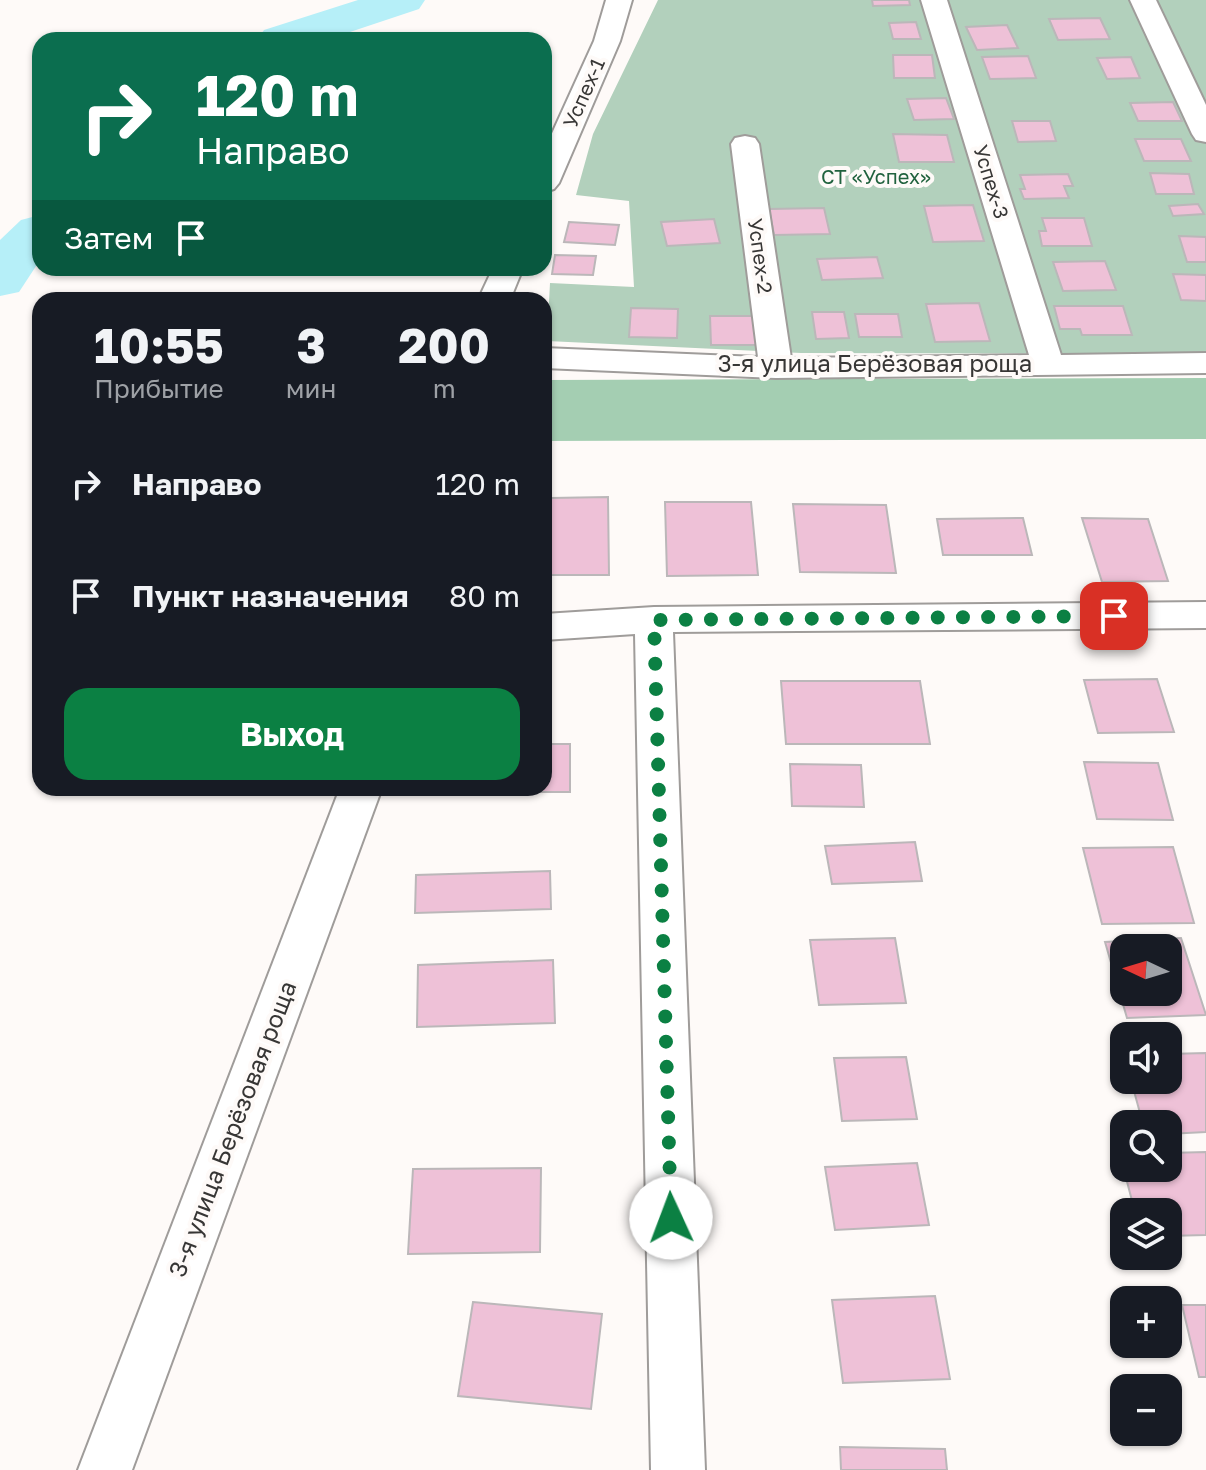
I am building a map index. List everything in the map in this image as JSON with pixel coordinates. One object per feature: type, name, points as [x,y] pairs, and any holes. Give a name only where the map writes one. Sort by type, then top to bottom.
[{"type":"street","name":"Успех-1","points":[[552,165],[607,41],[619,0]]},
{"type":"street","name":"Успех-3","points":[[934,0],[1048,364]]},
{"type":"street","points":[[1143,0],[1206,134]]},
{"type":"street","name":"Успех-2","points":[[745,144],[776,368]]},
{"type":"street","name":"3-я улица Берёзовая роща","points":[[552,358],[776,368],[1206,363]]},
{"type":"street","points":[[552,626],[654,620],[1206,615]]},
{"type":"street","points":[[654,620],[678,1470]]},
{"type":"street","name":"3-я улица Берёзовая роща","points":[[105,1470],[358,796]]},
{"type":"green space","name":"СТ «Успех»","points":[[658,0],[1206,0],[1206,354],[801,353],[552,341],[550,283],[634,287],[629,201],[576,195],[593,134]]},
{"type":"green space","points":[[1206,378],[1206,439],[552,441],[552,380]]},
{"type":"building","points":[[872,0],[909,0],[910,5],[873,6]]},
{"type":"building","points":[[1100,18],[1110,39],[1058,40],[1049,19]]},
{"type":"building","points":[[916,22],[921,39],[893,39],[889,23]]},
{"type":"building","points":[[1007,25],[1018,48],[977,50],[966,27]]},
{"type":"building","points":[[893,55],[932,55],[935,78],[894,78]]},
{"type":"building","points":[[1028,56],[1036,78],[990,79],[982,57]]},
{"type":"building","points":[[1131,57],[1140,78],[1107,79],[1097,58]]},
{"type":"building","points":[[946,98],[954,119],[914,120],[907,99]]},
{"type":"building","points":[[1173,102],[1182,121],[1138,121],[1130,103]]},
{"type":"building","points":[[1012,121],[1050,121],[1056,141],[1018,142]]},
{"type":"building","points":[[893,134],[947,135],[954,162],[899,162]]},
{"type":"building","points":[[1135,139],[1181,139],[1191,161],[1144,161]]},
{"type":"building","points":[[1150,173],[1189,174],[1194,194],[1156,194]]},
{"type":"building","points":[[1068,174],[1073,186],[1064,186],[1069,198],[1024,199],[1020,189],[1025,189],[1020,175]]},
{"type":"building","points":[[1198,204],[1204,214],[1173,216],[1169,206]]},
{"type":"building","points":[[973,205],[984,241],[933,242],[924,206]]},
{"type":"building","points":[[824,208],[830,234],[774,235],[769,209]]},
{"type":"building","points":[[1042,218],[1084,218],[1092,246],[1042,246],[1039,231],[1046,231]]},
{"type":"building","points":[[714,219],[720,243],[667,246],[661,222]]},
{"type":"building","points":[[569,222],[619,225],[615,245],[564,242]]},
{"type":"building","points":[[1179,236],[1206,237],[1206,262],[1187,262]]},
{"type":"building","points":[[555,255],[596,256],[593,275],[552,274]]},
{"type":"building","points":[[877,257],[883,278],[822,280],[817,259]]},
{"type":"building","points":[[1105,261],[1116,290],[1063,291],[1053,262]]},
{"type":"building","points":[[1173,274],[1206,275],[1206,301],[1181,300]]},
{"type":"building","points":[[979,303],[990,341],[935,342],[926,304]]},
{"type":"building","points":[[1054,306],[1123,306],[1132,335],[1082,335],[1080,329],[1060,329]]},
{"type":"building","points":[[631,308],[678,309],[677,338],[629,337]]},
{"type":"building","points":[[812,312],[844,312],[849,338],[816,339]]},
{"type":"building","points":[[855,314],[898,314],[902,337],[859,337]]},
{"type":"building","points":[[710,316],[754,316],[757,345],[711,345]]},
{"type":"building","points":[[608,497],[609,575],[552,575],[552,498]]},
{"type":"building","points":[[665,502],[751,502],[758,575],[667,576]]},
{"type":"building","points":[[793,504],[886,505],[896,573],[800,572]]},
{"type":"building","points":[[1023,518],[1032,555],[943,555],[937,519]]},
{"type":"building","points":[[1082,518],[1148,519],[1168,581],[1102,582]]},
{"type":"building","points":[[1157,679],[1174,732],[1098,733],[1084,680]]},
{"type":"building","points":[[781,681],[920,681],[930,744],[786,744]]},
{"type":"building","points":[[552,744],[570,744],[570,792],[552,792]]},
{"type":"building","points":[[1084,762],[1158,763],[1173,820],[1097,819]]},
{"type":"building","points":[[790,764],[861,765],[864,807],[792,806]]},
{"type":"building","points":[[915,842],[922,881],[832,884],[825,846]]},
{"type":"building","points":[[1173,847],[1194,923],[1102,924],[1083,848]]},
{"type":"building","points":[[550,871],[551,909],[415,913],[416,875]]},
{"type":"building","points":[[895,938],[906,1003],[819,1005],[810,940]]},
{"type":"building","points":[[1182,941],[1206,1015],[1127,1018],[1124,1006],[1182,1006]]},
{"type":"building","points":[[1105,942],[1110,942],[1110,959]]},
{"type":"building","points":[[553,960],[555,1023],[417,1027],[418,965]]},
{"type":"building","points":[[1206,1053],[1206,1132],[1182,1133],[1182,1110],[1139,1110],[1135,1094],[1182,1094],[1182,1054]]},
{"type":"building","points":[[906,1057],[917,1119],[842,1121],[834,1058]]},
{"type":"building","points":[[1206,1152],[1206,1235],[1182,1236],[1182,1198],[1131,1198],[1127,1182],[1182,1182],[1182,1153]]},
{"type":"building","points":[[917,1163],[929,1225],[835,1230],[825,1167]]},
{"type":"building","points":[[541,1168],[540,1252],[408,1254],[413,1169]]},
{"type":"building","points":[[935,1296],[950,1379],[843,1383],[832,1300]]},
{"type":"building","points":[[473,1302],[602,1314],[591,1409],[458,1396]]},
{"type":"building","points":[[1182,1305],[1206,1305],[1206,1377],[1199,1377]]},
{"type":"building","points":[[840,1447],[945,1449],[947,1470],[841,1470]]},
{"type":"waterway","points":[[305,32],[403,0]]},
{"type":"waterway","points":[[0,280],[22,247],[32,238]]},
{"type":"route","points":[[671,1218],[654,620],[1114,616]]}]
